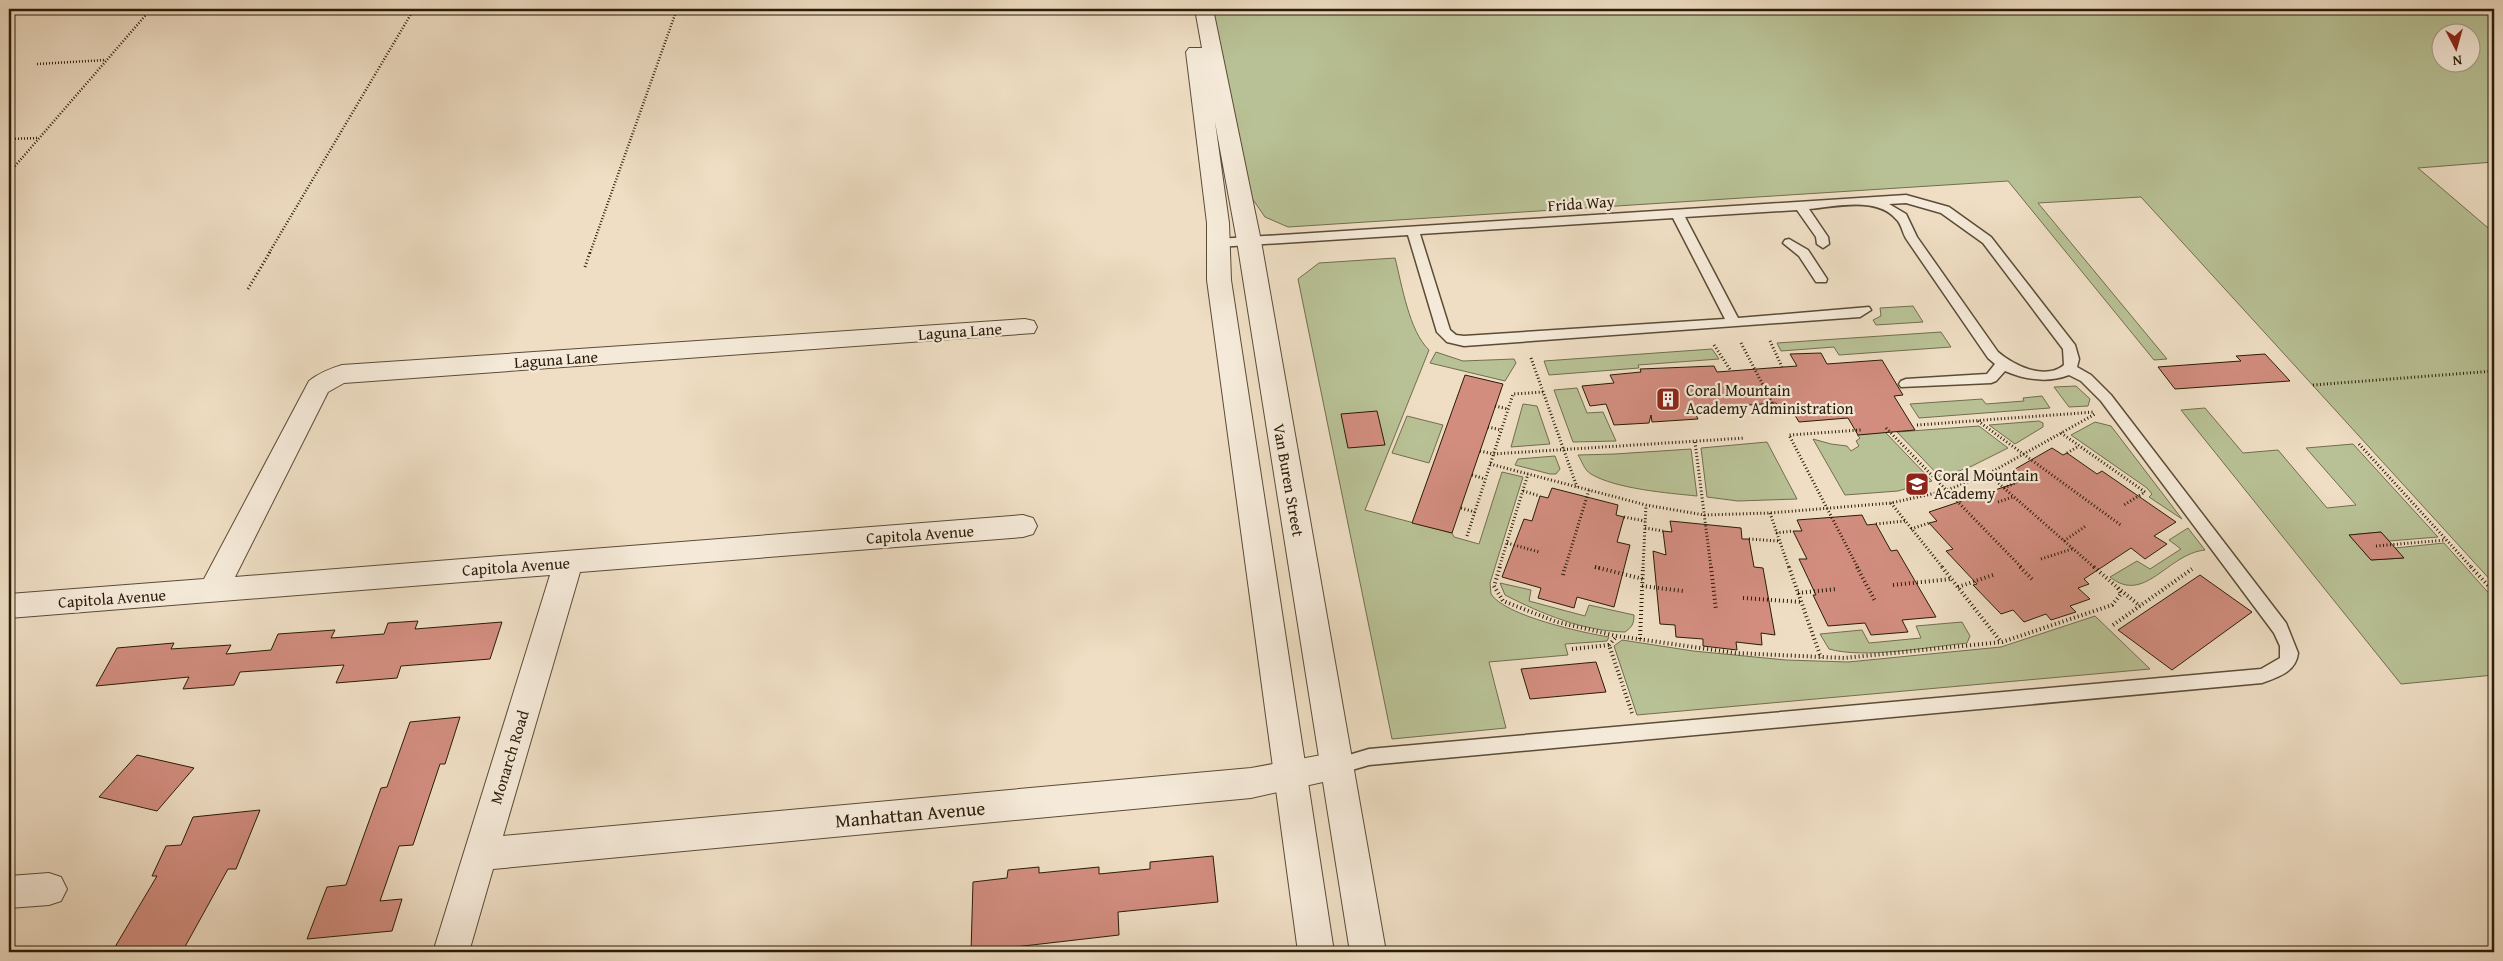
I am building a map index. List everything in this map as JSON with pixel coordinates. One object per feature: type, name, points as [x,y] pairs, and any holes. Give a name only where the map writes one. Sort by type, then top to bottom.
[{"type":"street","points":[[1190,9],[1218,223],[1219,280],[1316,952]]},
{"type":"street","name":"Van Buren Street","points":[[1204,9],[1256,241],[1268,350],[1368,952]]},
{"type":"street","name":"Laguna Lane","points":[[213,590],[314,393],[328,379],[342,374],[1025,327]]},
{"type":"street","name":"Capitola Avenue","points":[[9,606],[1023,526]]},
{"type":"street","name":"Monarch Road","points":[[451,952],[568,562]]},
{"type":"street","name":"Manhattan Avenue","points":[[481,854],[1248,783],[1338,766]]},
{"type":"street","points":[[9,892],[49,889]]},
{"type":"lane","name":"Frida Way","points":[[1218,243],[1906,199],[1945,210],[1987,240],[2070,348],[2074,359],[2069,369]]},
{"type":"lane","points":[[1338,766],[1370,757],[2262,676],[2280,670],[2289,660],[2290,646],[2280,628],[2106,398],[2086,378],[2069,369],[2063,373],[2033,375],[2003,364],[1993,355],[1912,237],[1907,223],[1896,210],[1869,201]]},
{"type":"lane","points":[[1801,206],[1822,237],[1823,244]]},
{"type":"lane","points":[[1677,214],[1734,323]]},
{"type":"lane","points":[[1413,231],[1440,321],[1444,332],[1452,339],[1481,341],[1839,316],[1855,314],[1864,310]]},
{"type":"lane","points":[[1789,243],[1804,253],[1821,280]]},
{"type":"lane","points":[[1906,384],[1992,378],[2003,364]]},
{"type":"path","points":[[9,173],[151,9]]},
{"type":"path","points":[[248,289],[414,9]]},
{"type":"path","points":[[585,267],[677,9]]},
{"type":"path","points":[[37,64],[106,60]]},
{"type":"path","points":[[9,138],[39,138]]},
{"type":"path","points":[[1770,341],[1782,367]]},
{"type":"path","points":[[1742,343],[1776,410]]},
{"type":"path","points":[[1714,345],[1731,371]]},
{"type":"path","points":[[1531,358],[1577,487]]},
{"type":"path","points":[[2313,385],[2494,371]]},
{"type":"path","points":[[1467,536],[1513,394],[1543,392]]},
{"type":"path","points":[[1495,406],[1508,409]]},
{"type":"path","points":[[1490,464],[1646,505],[1704,514],[1770,513],[1891,503],[1945,491],[1988,474],[2100,411],[1917,425]]},
{"type":"path","points":[[1977,421],[2122,526]]},
{"type":"path","points":[[1488,427],[1501,430]]},
{"type":"path","points":[[1886,428],[2033,580]]},
{"type":"path","points":[[1861,430],[1789,435],[1875,602]]},
{"type":"path","points":[[2061,434],[2145,492],[2124,504]]},
{"type":"path","points":[[1480,451],[1493,454],[1563,449],[1619,448],[1745,438]]},
{"type":"path","points":[[1695,442],[1716,610]]},
{"type":"path","points":[[2359,444],[2494,592]]},
{"type":"path","points":[[2067,453],[2079,446]]},
{"type":"path","points":[[1528,474],[1494,586],[1503,601],[1557,622],[1617,636],[1735,652],[1844,658],[2002,642],[2112,605],[2121,594],[2118,588]]},
{"type":"path","points":[[1988,474],[2140,606]]},
{"type":"path","points":[[1472,475],[1485,479]]},
{"type":"path","points":[[2004,488],[2015,483]]},
{"type":"path","points":[[1563,575],[1589,490]]},
{"type":"path","points":[[1523,491],[1540,496]]},
{"type":"path","points":[[1998,502],[2013,497]]},
{"type":"path","points":[[1891,503],[2002,642]]},
{"type":"path","points":[[1640,640],[1646,505]]},
{"type":"path","points":[[1461,508],[1475,512]]},
{"type":"path","points":[[1770,513],[1820,658]]},
{"type":"path","points":[[1624,517],[1645,520]]},
{"type":"path","points":[[1876,524],[1906,521]]},
{"type":"path","points":[[1911,529],[1929,523]]},
{"type":"path","points":[[2064,541],[2088,525]]},
{"type":"path","points":[[1645,528],[1663,531]]},
{"type":"path","points":[[1776,533],[1793,531]]},
{"type":"path","points":[[1749,539],[1779,540]]},
{"type":"path","points":[[2376,546],[2447,540]]},
{"type":"path","points":[[1507,544],[1539,552]]},
{"type":"path","points":[[2041,560],[2073,549]]},
{"type":"path","points":[[1595,567],[1643,579]]},
{"type":"path","points":[[2113,626],[2192,569]]},
{"type":"path","points":[[1958,587],[1993,575]]},
{"type":"path","points":[[1893,585],[1951,579]]},
{"type":"path","points":[[1642,586],[1684,591]]},
{"type":"path","points":[[1798,593],[1837,589]]},
{"type":"path","points":[[1743,598],[1801,602]]},
{"type":"path","points":[[1572,648],[1609,645],[1617,636]]},
{"type":"path","points":[[1609,645],[1638,733]]},
{"type":"green space","points":[[1212,9],[2494,9],[2494,162],[2418,168],[2494,233],[2494,584],[2141,197],[2038,203],[2167,359],[2154,360],[2008,181],[1288,227],[1265,217],[1247,191]]},
{"type":"green space","points":[[1395,258],[1411,320],[1422,342],[1429,350],[1365,510],[1452,533],[1454,537],[1479,544],[1502,472],[1523,477],[1490,583],[1491,594],[1499,602],[1528,616],[1582,632],[1609,637],[1607,641],[1565,644],[1568,655],[1489,662],[1506,728],[1392,739],[1298,279],[1319,263]]},
{"type":"green space","points":[[1913,306],[1923,322],[1876,325],[1873,320],[1881,316],[1880,308]]},
{"type":"green space","points":[[1941,332],[1951,347],[1839,355],[1834,347],[1781,351],[1777,343]]},
{"type":"green space","points":[[1712,349],[1719,359],[1638,365],[1639,368],[1549,375],[1544,361]]},
{"type":"green space","points":[[1436,352],[1463,361],[1514,359],[1516,363],[1505,381],[1430,363]]},
{"type":"green space","points":[[2076,386],[2090,399],[2088,406],[2069,407],[2054,387]]},
{"type":"green space","points":[[1577,388],[1587,413],[1603,412],[1616,441],[1573,442],[1554,390]]},
{"type":"green space","points":[[2042,396],[2050,408],[1919,418],[1910,404],[1982,399],[1986,404],[2024,401],[2023,398]]},
{"type":"green space","points":[[1523,404],[1537,406],[1550,444],[1511,447]]},
{"type":"green space","points":[[2205,408],[2243,453],[2278,450],[2327,508],[2356,505],[2306,448],[2353,444],[2438,537],[2389,541],[2381,532],[2349,535],[2371,560],[2403,558],[2395,548],[2444,543],[2494,599],[2494,675],[2401,684],[2181,410]]},
{"type":"green space","points":[[1407,416],[1443,425],[1429,463],[1392,453]]},
{"type":"green space","points":[[2039,421],[2043,423],[2043,427],[2015,444],[1989,425]]},
{"type":"green space","points":[[2095,422],[2111,426],[2182,519],[2149,497],[2152,494],[2147,488],[2071,435]]},
{"type":"green space","points":[[1979,426],[2008,448],[1972,466],[1941,478],[1897,432]]},
{"type":"green space","points":[[1885,432],[1932,481],[1898,491],[1845,495],[1813,439],[1847,446],[1851,451],[1859,446],[1856,441],[1860,438],[1857,435]]},
{"type":"green space","points":[[1767,442],[1797,499],[1738,501],[1707,497],[1701,448]]},
{"type":"green space","points":[[1691,449],[1697,496],[1628,487],[1602,479],[1591,474],[1585,468],[1578,455],[1615,454]]},
{"type":"green space","points":[[1555,456],[1560,469],[1556,474],[1515,465],[1518,459]]},
{"type":"green space","points":[[2188,528],[2205,550],[2191,553],[2145,582],[2134,585],[2123,584],[2110,577],[2137,561],[2150,569],[2181,549],[2169,540]]},
{"type":"green space","points":[[1500,583],[1531,590],[1529,601],[1585,616],[1589,605],[1634,615],[1633,623],[1625,632],[1578,625],[1533,609],[1505,595]]},
{"type":"green space","points":[[2095,616],[2150,669],[1637,715],[1614,646],[1622,640],[1693,651],[1786,660],[1848,662],[2001,647]]},
{"type":"green space","points":[[1962,622],[1970,636],[1967,643],[1878,653],[1843,652],[1829,649],[1820,634],[1862,630],[1869,643],[1921,638],[1916,626]]},
{"type":"building","points":[[1821,353],[1827,364],[1882,360],[1903,395],[1894,396],[1915,430],[1858,435],[1848,418],[1799,422],[1790,407],[1779,408],[1776,403],[1693,409],[1698,419],[1652,422],[1651,415],[1649,423],[1614,425],[1606,404],[1590,406],[1582,386],[1614,383],[1610,375],[1641,372],[1640,369],[1714,366],[1717,372],[1797,366],[1790,354]]},
{"type":"building","points":[[2265,354],[2290,381],[2175,389],[2158,367],[2241,361],[2236,356]]},
{"type":"building","points":[[1465,375],[1503,384],[1452,533],[1412,523]]},
{"type":"building","points":[[1377,411],[1385,445],[1348,448],[1341,414]]},
{"type":"building","points":[[2052,448],[2063,455],[2067,453],[2097,474],[2102,471],[2176,522],[2154,536],[2167,544],[2145,559],[2131,548],[2084,579],[2089,584],[2078,588],[2090,599],[2070,606],[2076,612],[2051,620],[2046,614],[2024,622],[2013,610],[2001,614],[1973,585],[1977,584],[1946,551],[1953,549],[1929,523],[1937,521],[1929,512],[2022,481],[2010,472]]},
{"type":"building","points":[[1552,488],[1618,505],[1616,515],[1624,517],[1617,542],[1630,545],[1614,607],[1577,597],[1574,608],[1538,598],[1541,588],[1502,577],[1524,519],[1532,521],[1540,496],[1548,498]]},
{"type":"building","points":[[1862,515],[1867,525],[1876,524],[1891,551],[1897,550],[1936,617],[1902,620],[1908,632],[1871,635],[1865,623],[1828,626],[1799,559],[1807,559],[1793,531],[1802,531],[1797,520]]},
{"type":"building","points":[[1670,521],[1741,528],[1742,539],[1749,539],[1754,567],[1763,568],[1775,635],[1761,633],[1762,645],[1736,642],[1737,650],[1703,646],[1703,639],[1676,637],[1675,625],[1660,624],[1653,551],[1666,555],[1663,531],[1672,532]]},
{"type":"building","points":[[2381,532],[2404,558],[2371,560],[2349,535]]},
{"type":"building","points":[[2200,575],[2252,612],[2172,670],[2118,630]]},
{"type":"building","points":[[418,621],[415,629],[502,622],[490,659],[401,666],[397,678],[336,683],[344,665],[240,672],[234,685],[183,689],[189,677],[96,686],[117,648],[174,643],[171,649],[231,645],[226,654],[271,650],[278,634],[335,630],[331,638],[384,634],[388,623]]},
{"type":"building","points":[[1596,662],[1606,692],[1530,699],[1521,669]]},
{"type":"building","points":[[460,717],[445,764],[440,764],[413,845],[399,846],[380,901],[402,899],[392,931],[307,939],[327,887],[346,885],[381,788],[387,787],[410,722]]},
{"type":"building","points":[[137,755],[194,768],[157,811],[99,797]]},
{"type":"building","points":[[260,810],[236,869],[228,869],[182,952],[112,952],[157,876],[152,876],[166,846],[181,845],[193,817]]},
{"type":"building","points":[[1213,856],[1218,902],[1118,912],[1119,935],[971,952],[973,882],[1007,878],[1008,870],[1039,867],[1039,873],[1099,867],[1099,874],[1150,869],[1150,862]]},
{"type":"place","name":"Coral Mountain Academy Administration","points":[[1668,399]]},
{"type":"place","name":"Coral Mountain Academy","points":[[1917,484]]}]
